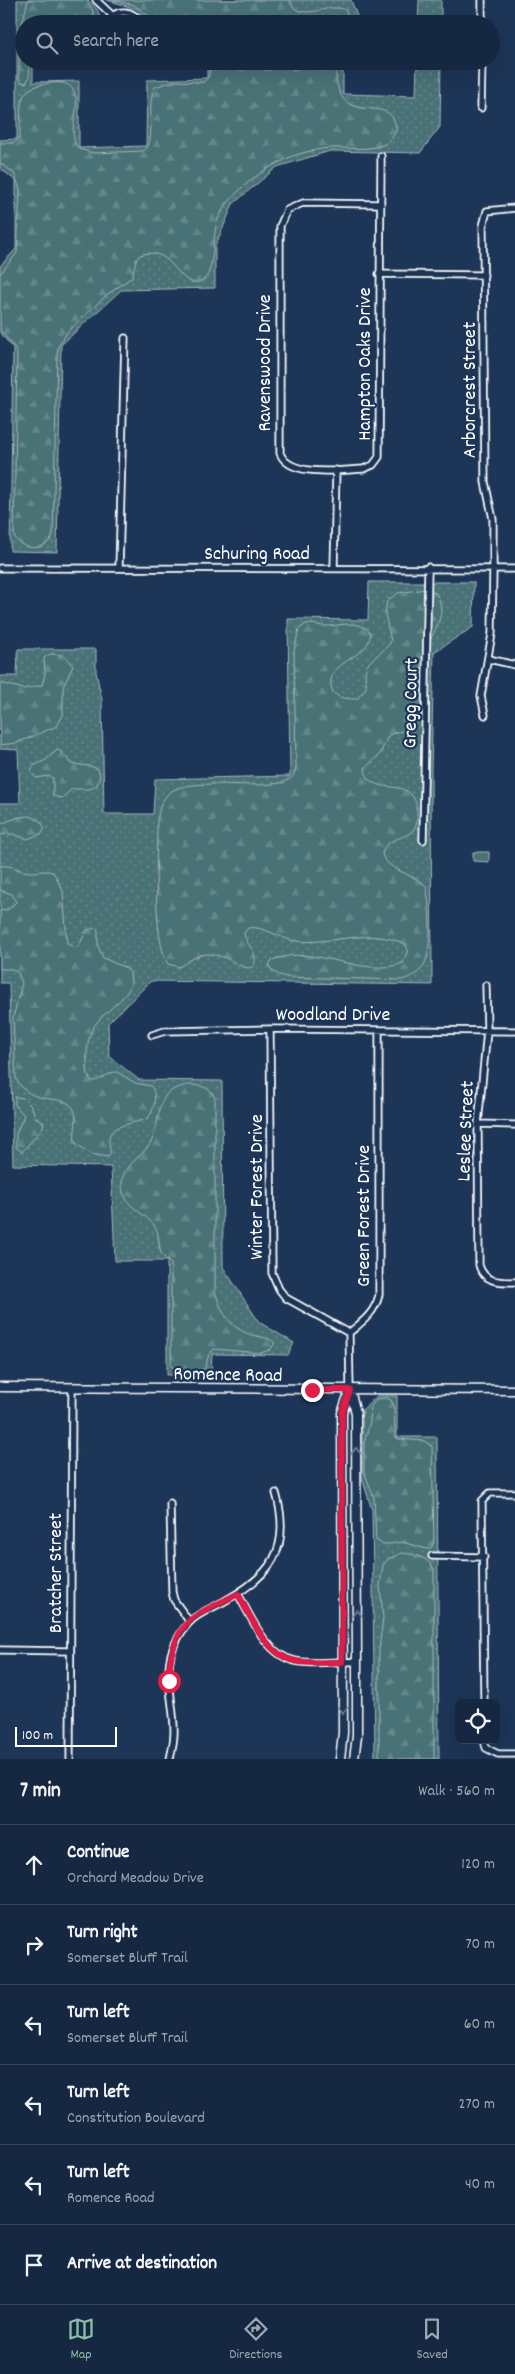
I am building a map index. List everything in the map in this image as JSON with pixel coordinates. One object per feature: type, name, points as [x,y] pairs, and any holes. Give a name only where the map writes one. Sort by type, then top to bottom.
[{"type":"street","points":[[96,0],[112,15]]},
{"type":"street","points":[[482,0],[482,15]]},
{"type":"street","points":[[115,15],[124,11],[136,15]]},
{"type":"street","points":[[481,108],[482,70]]},
{"type":"street","name":"Hampton Oaks Drive","points":[[336,470],[364,469],[373,465],[379,457],[381,156]]},
{"type":"street","name":"Ravenswood Drive","points":[[336,470],[295,468],[284,462],[280,453],[280,226],[287,210],[303,203],[381,204]]},
{"type":"street","name":"Arborcrest Street","points":[[485,715],[481,696],[492,634],[493,519],[485,482],[483,226],[487,212],[515,208]]},
{"type":"street","points":[[379,274],[484,275]]},
{"type":"street","points":[[119,568],[125,338]]},
{"type":"street","points":[[334,568],[336,470]]},
{"type":"street","name":"Schuring Road","points":[[0,568],[428,567],[515,569]]},
{"type":"street","name":"Gregg Court","points":[[423,840],[428,567]]},
{"type":"street","points":[[489,659],[515,664]]},
{"type":"street","name":"Leslee Street","points":[[486,985],[486,1031],[478,1124],[479,1265],[485,1276],[494,1281],[515,1282]]},
{"type":"street","name":"Woodland Drive","points":[[152,1035],[165,1032],[270,1029],[515,1031]]},
{"type":"street","name":"Winter Forest Drive","points":[[270,1029],[272,1273],[279,1289],[286,1298],[348,1334]]},
{"type":"street","name":"Green Forest Drive","points":[[348,1334],[370,1314],[376,1305],[379,1295],[379,1030]]},
{"type":"street","points":[[478,1124],[515,1125]]},
{"type":"street","points":[[348,1334],[350,1390],[356,1413],[357,1736],[354,1759]]},
{"type":"street","name":"Romence Road","points":[[0,1387],[515,1390]]},
{"type":"street","name":"Bratcher Street","points":[[70,1759],[72,1388]]},
{"type":"street","points":[[340,1759],[343,1733],[342,1413],[350,1390]]},
{"type":"street","points":[[484,1699],[482,1501],[484,1496],[490,1493],[515,1492]]},
{"type":"street","points":[[170,1759],[174,1733],[169,1661],[176,1641],[189,1621],[238,1594],[261,1577],[268,1569],[280,1545],[282,1526],[276,1493]]},
{"type":"street","points":[[170,1503],[172,1592],[179,1607],[189,1621]]},
{"type":"street","points":[[432,1556],[484,1557]]},
{"type":"street","points":[[238,1594],[268,1643],[281,1655],[302,1662],[357,1662]]},
{"type":"street","points":[[0,1650],[70,1651]]},
{"type":"street","points":[[485,1744],[486,1748],[498,1754],[515,1754]]},
{"type":"green space","points":[[17,0],[88,0],[100,15],[17,15]]},
{"type":"green space","points":[[28,0],[86,0],[94,15],[24,15]]},
{"type":"green space","points":[[107,0],[351,0],[357,15],[141,15],[137,9]]},
{"type":"green space","points":[[113,0],[290,0],[292,6],[304,12],[339,8],[346,10],[347,15],[148,15],[134,5]]},
{"type":"green space","points":[[419,0],[441,0],[441,15],[418,15]]},
{"type":"green space","points":[[17,70],[33,70],[33,82],[79,81],[79,148],[146,146],[147,80],[207,78],[207,70],[343,70],[343,94],[416,96],[417,70],[441,70],[440,127],[420,153],[330,151],[277,167],[233,204],[215,247],[215,288],[121,290],[61,345],[57,552],[10,551],[13,348],[0,333],[0,266],[16,249],[16,181],[0,168],[0,140],[17,139]]},
{"type":"green space","points":[[19,70],[29,70],[29,78],[26,83],[21,82]]},
{"type":"green space","points":[[209,70],[336,70],[337,85],[343,98],[353,105],[386,112],[393,118],[396,131],[387,143],[381,146],[316,150],[293,156],[272,166],[250,181],[231,199],[224,209],[216,225],[210,270],[203,280],[195,282],[188,280],[169,261],[161,256],[152,253],[140,255],[136,260],[132,277],[108,294],[68,331],[58,347],[57,357],[53,534],[46,544],[40,547],[27,547],[17,541],[14,535],[17,355],[15,348],[0,330],[0,274],[17,253],[20,189],[14,173],[0,163],[0,143],[14,143],[19,139],[22,101],[30,89],[39,85],[62,83],[71,87],[76,97],[73,134],[79,149],[93,153],[143,151],[150,140],[151,103],[155,87],[173,81],[204,82],[209,76]]},
{"type":"green space","points":[[369,582],[474,582],[473,627],[434,652],[431,769],[432,985],[151,981],[108,1023],[109,1056],[139,1080],[222,1081],[223,1267],[259,1322],[294,1343],[288,1355],[212,1354],[211,1375],[167,1375],[167,1261],[115,1261],[111,1167],[13,1165],[9,983],[0,983],[0,803],[20,803],[18,750],[0,749],[0,676],[17,676],[18,649],[96,649],[96,672],[102,700],[104,814],[153,814],[155,779],[290,776],[288,619],[368,620]]},
{"type":"green space","points":[[425,589],[436,593],[441,610],[440,619],[429,642],[424,659],[422,702],[419,718],[413,727],[388,736],[380,754],[365,768],[367,777],[372,782],[408,792],[416,802],[417,822],[414,829],[409,834],[390,842],[382,854],[389,864],[426,886],[429,903],[430,938],[427,958],[420,971],[402,980],[287,977],[276,974],[272,970],[269,965],[272,960],[288,956],[305,956],[354,965],[387,967],[403,963],[408,950],[405,944],[378,937],[309,942],[295,941],[260,928],[248,928],[244,933],[255,957],[255,963],[252,967],[243,967],[226,958],[207,954],[195,957],[179,967],[168,964],[163,952],[160,936],[156,896],[157,821],[160,806],[164,799],[169,793],[180,787],[215,784],[271,784],[285,782],[293,776],[296,765],[294,651],[299,629],[306,624],[329,626],[353,624],[359,625],[370,632],[370,639],[366,646],[337,669],[331,682],[332,690],[336,695],[343,698],[357,699],[366,688],[365,673],[368,664],[391,641],[385,614],[387,601],[398,593]]},
{"type":"green space","points":[[50,654],[63,655],[73,666],[63,687],[63,715],[57,726],[17,743],[0,745],[0,683],[24,689],[42,685],[45,674],[44,658]]},
{"type":"green space","points":[[57,750],[62,752],[71,764],[98,769],[100,776],[97,785],[90,789],[72,789],[62,798],[53,796],[53,778],[48,776],[36,778],[31,772],[33,766],[46,760]]},
{"type":"green space","points":[[30,816],[40,821],[45,828],[41,834],[27,839],[13,834],[0,835],[0,824],[19,817]]},
{"type":"green space","points":[[473,852],[489,852],[489,862],[473,861]]},
{"type":"green space","points":[[0,866],[8,866],[27,872],[46,871],[54,873],[63,891],[67,943],[74,948],[78,947],[87,930],[95,928],[98,930],[98,946],[103,958],[126,968],[130,972],[131,984],[128,991],[99,1020],[90,1035],[87,1071],[92,1081],[117,1072],[135,1083],[151,1086],[154,1102],[148,1118],[114,1129],[109,1138],[110,1153],[108,1157],[91,1154],[75,1143],[76,1115],[68,1103],[30,1094],[16,1079],[13,1018],[22,983],[18,973],[12,969],[0,969],[0,911],[9,909],[16,902],[12,894],[0,890]]},
{"type":"green space","points":[[187,1085],[200,1086],[207,1089],[215,1098],[215,1291],[217,1299],[227,1318],[237,1328],[252,1335],[267,1338],[275,1343],[270,1350],[260,1353],[214,1349],[209,1354],[205,1368],[197,1372],[187,1373],[178,1371],[171,1366],[171,1264],[161,1253],[158,1235],[153,1224],[126,1199],[123,1193],[122,1179],[128,1168],[151,1142],[166,1095],[173,1090]]},
{"type":"green space","points":[[15,1097],[23,1098],[32,1107],[35,1117],[44,1123],[42,1129],[22,1152],[16,1147],[16,1134],[24,1115],[15,1105]]},
{"type":"green space","points":[[377,1396],[397,1396],[397,1437],[437,1437],[439,1759],[375,1759],[372,1510],[362,1478],[362,1410]]},
{"type":"green space","points":[[386,1398],[391,1400],[394,1406],[395,1436],[398,1439],[424,1441],[432,1446],[434,1541],[432,1547],[427,1549],[402,1542],[383,1545],[376,1540],[374,1498],[364,1471],[364,1443],[370,1422],[371,1406],[377,1399]]},
{"type":"green space","points":[[402,1553],[416,1555],[425,1559],[434,1569],[434,1759],[379,1759],[379,1649],[383,1618],[380,1585],[383,1565],[388,1559]]},
{"type":"route","points":[[169,1681],[169,1661],[176,1641],[189,1621],[238,1594],[268,1643],[281,1655],[294,1661],[302,1662],[342,1662],[342,1413],[350,1390],[312,1390]]}]
